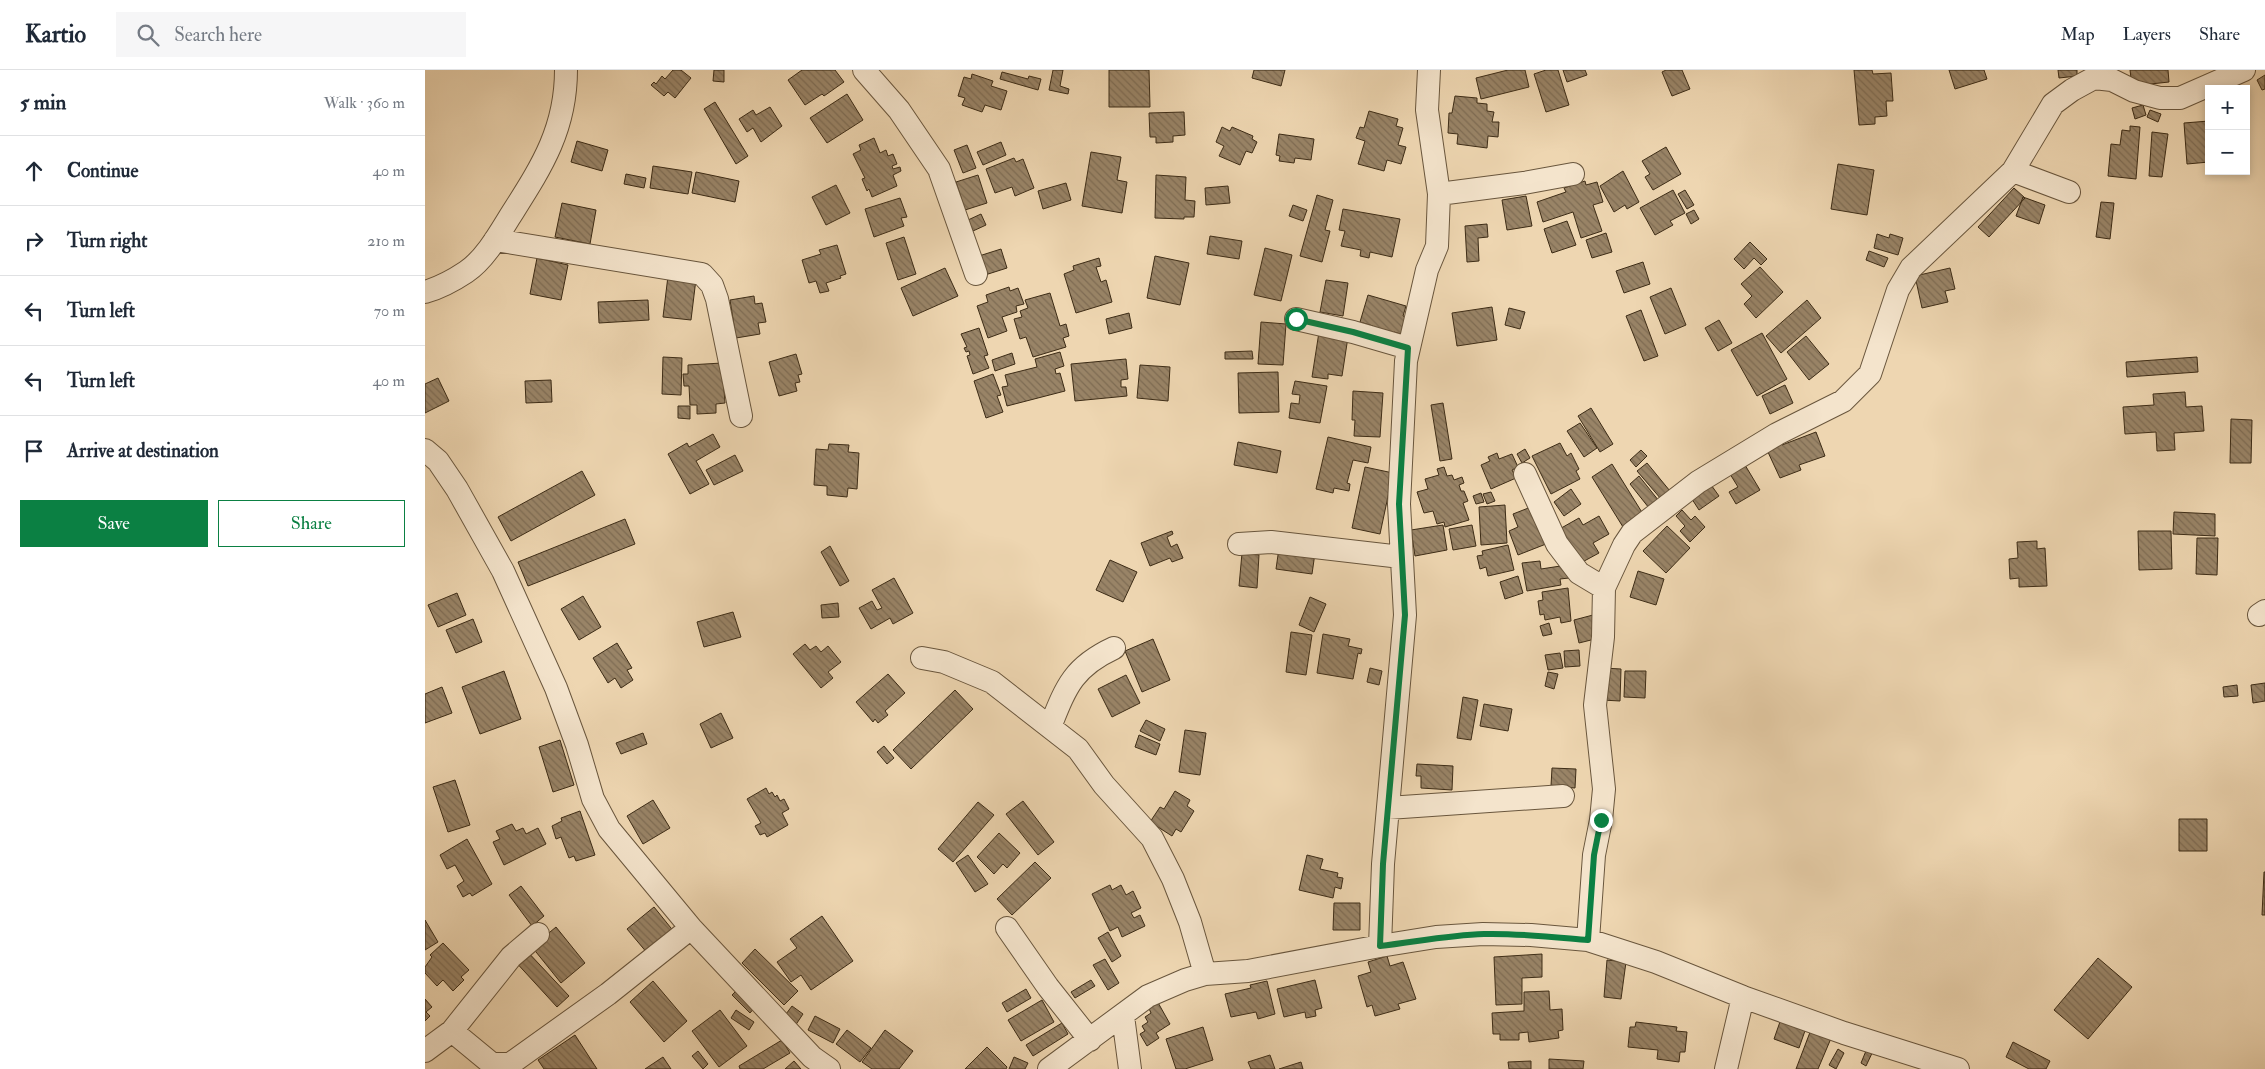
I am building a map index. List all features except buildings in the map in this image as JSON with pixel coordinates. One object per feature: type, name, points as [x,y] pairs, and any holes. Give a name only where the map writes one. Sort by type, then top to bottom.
[{"type":"street","points":[[425,292],[435,289],[468,271],[495,240],[539,173],[562,113],[567,70]]},
{"type":"street","points":[[864,70],[899,110],[939,169],[976,274]]},
{"type":"street","points":[[1380,946],[1388,808],[1405,615],[1399,494],[1408,348],[1427,270],[1437,246],[1439,194],[1427,110],[1429,70]]},
{"type":"street","points":[[1588,940],[1594,855],[1601,820],[1604,789],[1595,705],[1603,637],[1604,588],[1624,545],[1632,533],[1698,482],[1777,434],[1843,401],[1870,374],[1898,290],[1911,268],[2013,171],[2053,104],[2093,74],[2112,80],[2134,91],[2160,98],[2180,98],[2244,70]]},
{"type":"street","points":[[2013,171],[2069,192]]},
{"type":"street","points":[[1439,194],[1524,183],[1573,174]]},
{"type":"street","points":[[495,240],[703,274],[712,285],[717,299],[741,416]]},
{"type":"street","points":[[1296,319],[1353,332],[1408,348]]},
{"type":"street","points":[[425,450],[438,461],[457,489],[503,571],[568,719],[593,799],[620,842],[691,928],[811,1057],[829,1069]]},
{"type":"street","points":[[1525,474],[1557,544],[1579,573],[1604,588]]},
{"type":"street","points":[[1239,544],[1271,542],[1401,557]]},
{"type":"street","points":[[1050,727],[1062,697],[1075,674],[1096,656],[1114,648]]},
{"type":"street","points":[[922,658],[944,662],[992,682],[1078,748],[1104,785],[1152,838],[1173,879],[1190,922],[1205,974]]},
{"type":"street","points":[[1388,808],[1563,796]]},
{"type":"street","points":[[452,1031],[491,1064],[510,1064],[608,994],[691,928]]},
{"type":"street","points":[[1007,928],[1047,987],[1090,1040]]},
{"type":"street","points":[[425,1051],[452,1031],[511,957],[538,934]]},
{"type":"street","points":[[1049,1069],[1148,996],[1167,986],[1205,974],[1265,968],[1436,937],[1483,934],[1531,935],[1588,940],[1656,962],[1743,997],[1844,1033],[1958,1069]]},
{"type":"street","points":[[1726,1069],[1743,997]]},
{"type":"street","points":[[1123,1016],[1130,1069]]},
{"type":"route","points":[[1296,319],[1353,332],[1408,348],[1401,435],[1399,504],[1405,615],[1400,651],[1383,864],[1380,946],[1403,944],[1436,937],[1483,934],[1531,935],[1588,940],[1594,855],[1601,820]]}]
